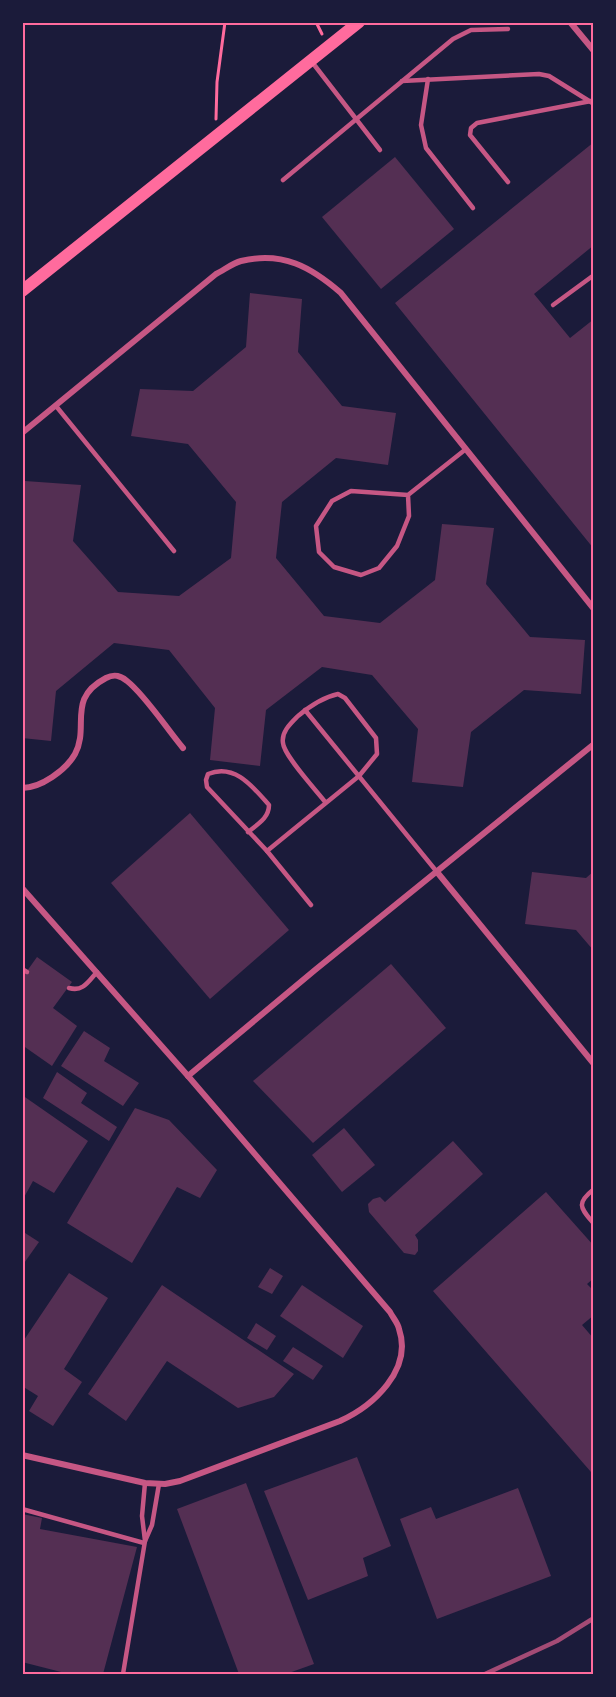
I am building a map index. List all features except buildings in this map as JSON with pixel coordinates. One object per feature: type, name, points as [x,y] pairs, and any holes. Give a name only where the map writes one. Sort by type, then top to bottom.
[{"type":"main road","points":[[22,291],[312,62],[359,22]]},
{"type":"street","points":[[570,22],[594,51]]},
{"type":"street","points":[[22,433],[216,274],[240,261],[263,258],[291,261],[318,273],[341,293],[594,609]]},
{"type":"street","points":[[22,788],[31,788],[40,784],[67,765],[75,753],[79,740],[80,711],[84,700],[91,689],[111,676],[119,676],[134,687],[183,748]]},
{"type":"street","points":[[188,1076],[594,744]]},
{"type":"street","points":[[437,872],[594,1064]]},
{"type":"street","points":[[22,888],[188,1076],[390,1312],[399,1328],[402,1341],[398,1365],[392,1378],[373,1402],[350,1417],[180,1481],[146,1483],[22,1455]]},
{"type":"lane","points":[[284,180],[453,39],[471,30],[508,29]]},
{"type":"lane","points":[[312,62],[380,150]]},
{"type":"lane","points":[[402,81],[539,74],[549,76],[592,102]]},
{"type":"lane","points":[[428,79],[421,125],[426,148],[473,208]]},
{"type":"lane","points":[[508,182],[470,135],[471,128],[477,123],[592,102]]},
{"type":"lane","points":[[553,305],[594,275]]},
{"type":"lane","points":[[56,406],[174,550]]},
{"type":"lane","points":[[408,495],[409,516],[397,546],[379,568],[361,575],[334,567],[319,552],[316,526],[332,501],[351,491],[408,495],[466,449]]},
{"type":"lane","points":[[267,851],[326,803],[359,776],[377,754],[376,738],[345,698],[338,694],[305,710],[290,723],[282,742],[286,752],[326,803]]},
{"type":"lane","points":[[305,710],[437,872]]},
{"type":"lane","points":[[248,832],[269,812],[269,805],[240,775],[217,770],[208,774],[207,787],[248,832],[267,851],[311,905]]},
{"type":"lane","points":[[69,988],[76,990],[83,987],[97,972]]},
{"type":"lane","points":[[594,1189],[581,1202],[582,1209],[594,1224]]},
{"type":"lane","points":[[123,1674],[145,1542],[142,1516],[146,1483]]},
{"type":"lane","points":[[145,1542],[153,1526],[159,1484]]},
{"type":"lane","points":[[22,1509],[145,1542]]},
{"type":"path","points":[[215,138],[217,82],[225,22]]},
{"type":"railway","points":[[485,1674],[557,1641],[594,1618]]}]
